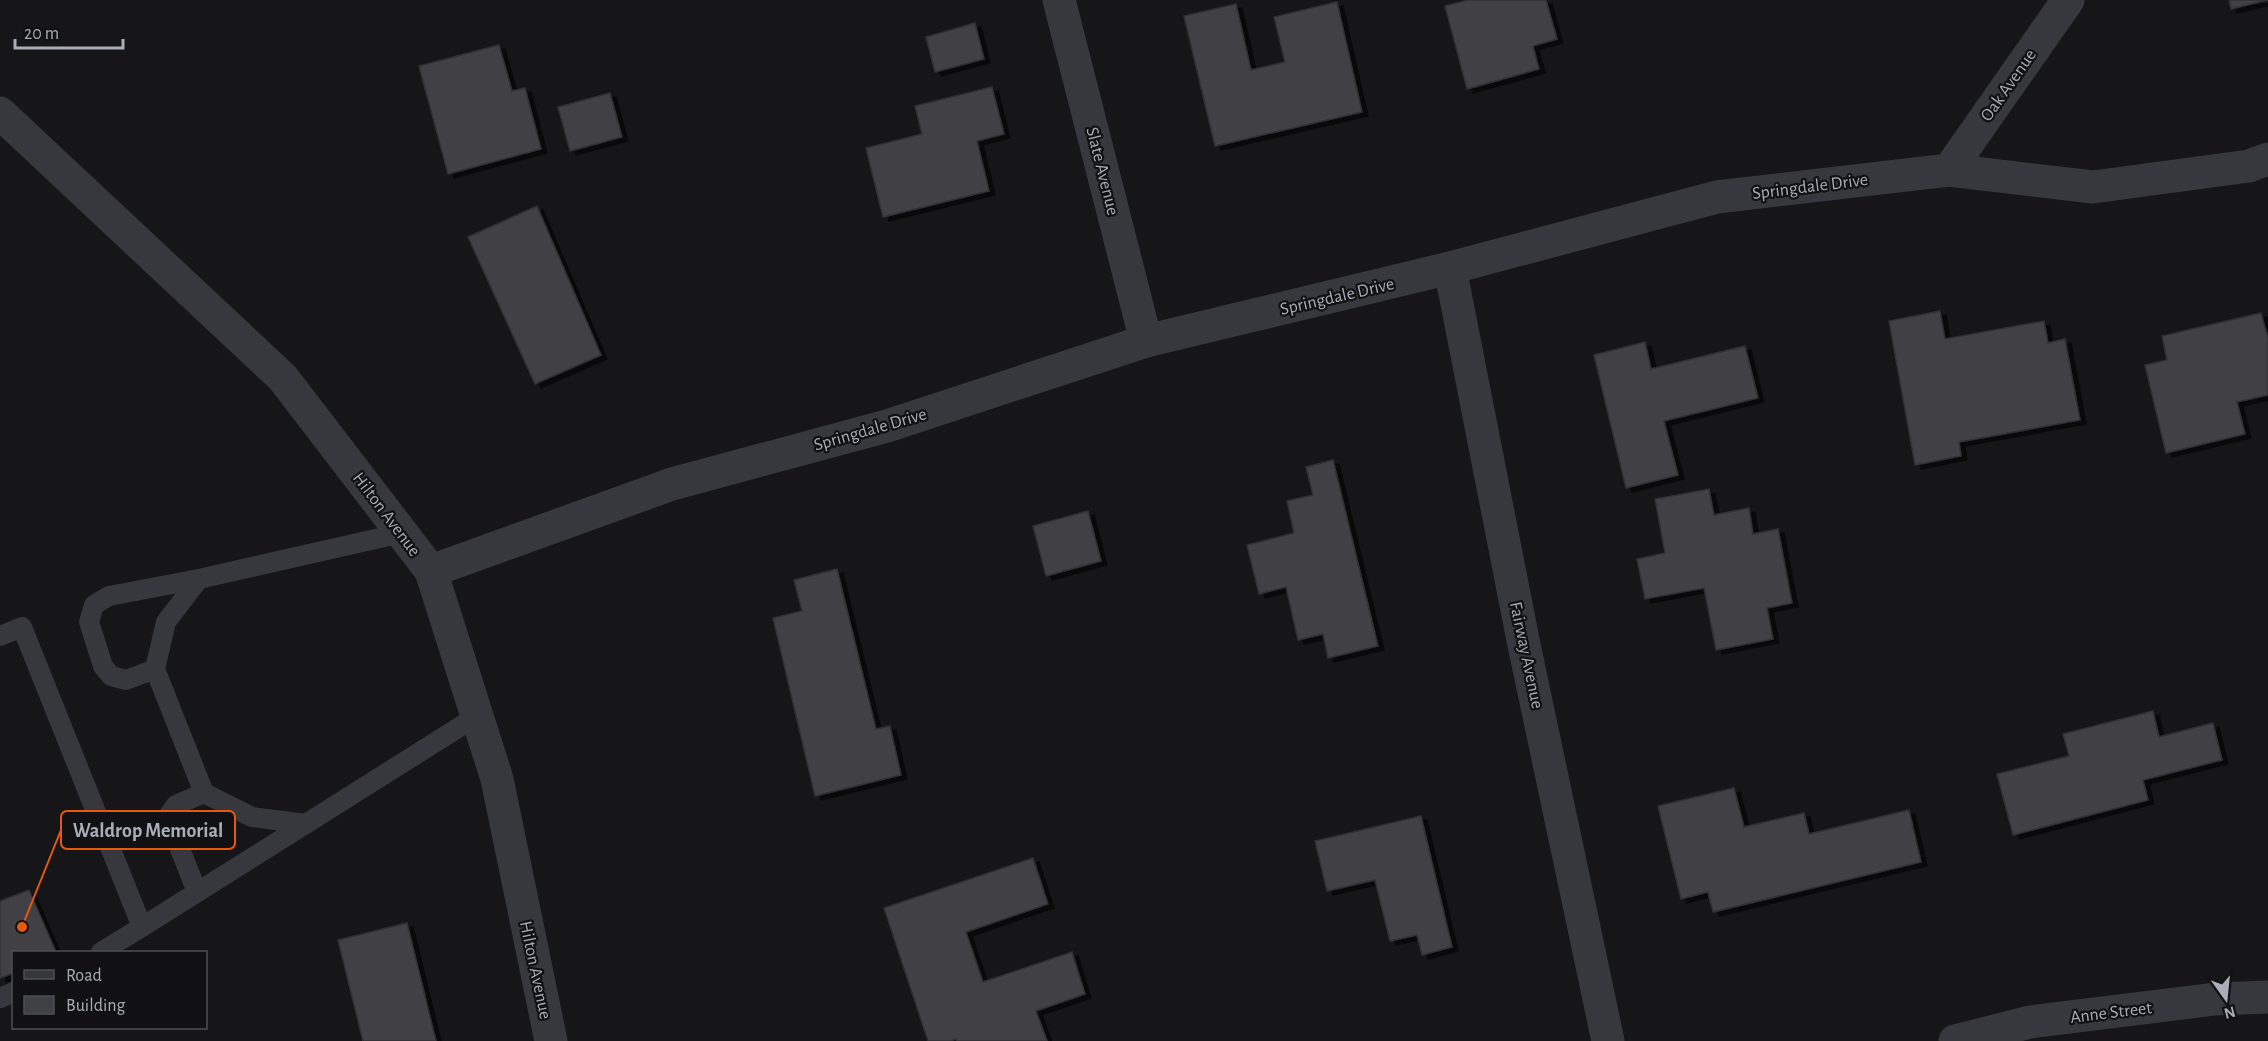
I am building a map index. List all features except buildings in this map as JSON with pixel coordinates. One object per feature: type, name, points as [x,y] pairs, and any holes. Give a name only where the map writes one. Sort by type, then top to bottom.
[{"type":"street","name":"Slate Avenue","points":[[1059,0],[1146,341]]},
{"type":"street","name":"Oak Avenue","points":[[1949,170],[2068,0]]},
{"type":"street","name":"Hilton Avenue","points":[[0,113],[283,378],[431,571],[497,779],[551,1041]]},
{"type":"street","name":"Springdale Drive","points":[[431,571],[672,484],[887,426],[1146,341],[1450,268],[1717,197],[1949,170],[2093,187],[2249,166],[2268,159]]},
{"type":"street","name":"Fairway Avenue","points":[[1450,268],[1524,645],[1608,1041]]},
{"type":"street","name":"Anne Street","points":[[1955,1041],[2030,1022],[2215,999],[2268,997]]},
{"type":"lane","points":[[155,669],[126,680],[111,676],[103,666],[89,622],[94,605],[109,596],[199,579],[402,533]]},
{"type":"lane","points":[[199,579],[166,622],[155,669],[204,793],[252,818],[306,824]]},
{"type":"lane","points":[[0,636],[22,627],[142,927]]},
{"type":"lane","points":[[103,951],[477,716]]},
{"type":"lane","points":[[197,892],[171,826],[169,815],[176,805],[204,793]]},
{"type":"place","name":"Waldrop Memorial","points":[[22,927]]}]
